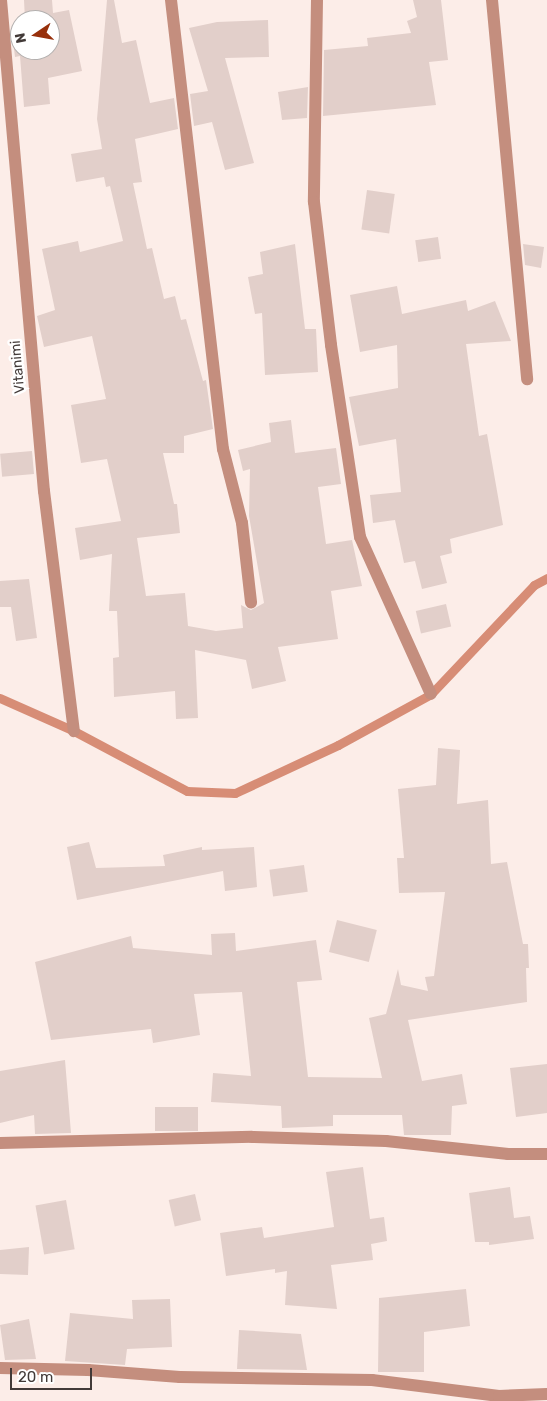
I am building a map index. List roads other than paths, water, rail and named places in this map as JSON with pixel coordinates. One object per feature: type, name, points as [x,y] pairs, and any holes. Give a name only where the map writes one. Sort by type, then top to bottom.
[{"type":"street","name":"Vitanimi","points":[[1,0],[44,490],[74,731]]},
{"type":"street","points":[[171,0],[222,449],[242,523],[251,602]]},
{"type":"street","points":[[317,0],[314,202],[331,345],[360,537],[431,694]]},
{"type":"street","points":[[492,0],[527,379]]},
{"type":"street","points":[[0,1142],[252,1137],[386,1141],[508,1154],[547,1154]]},
{"type":"street","points":[[0,1368],[88,1370],[180,1377],[372,1380],[499,1396],[547,1394]]},
{"type":"waterway","points":[[0,698],[74,731],[187,791],[235,793],[338,745],[431,694],[534,585],[547,578]]}]
